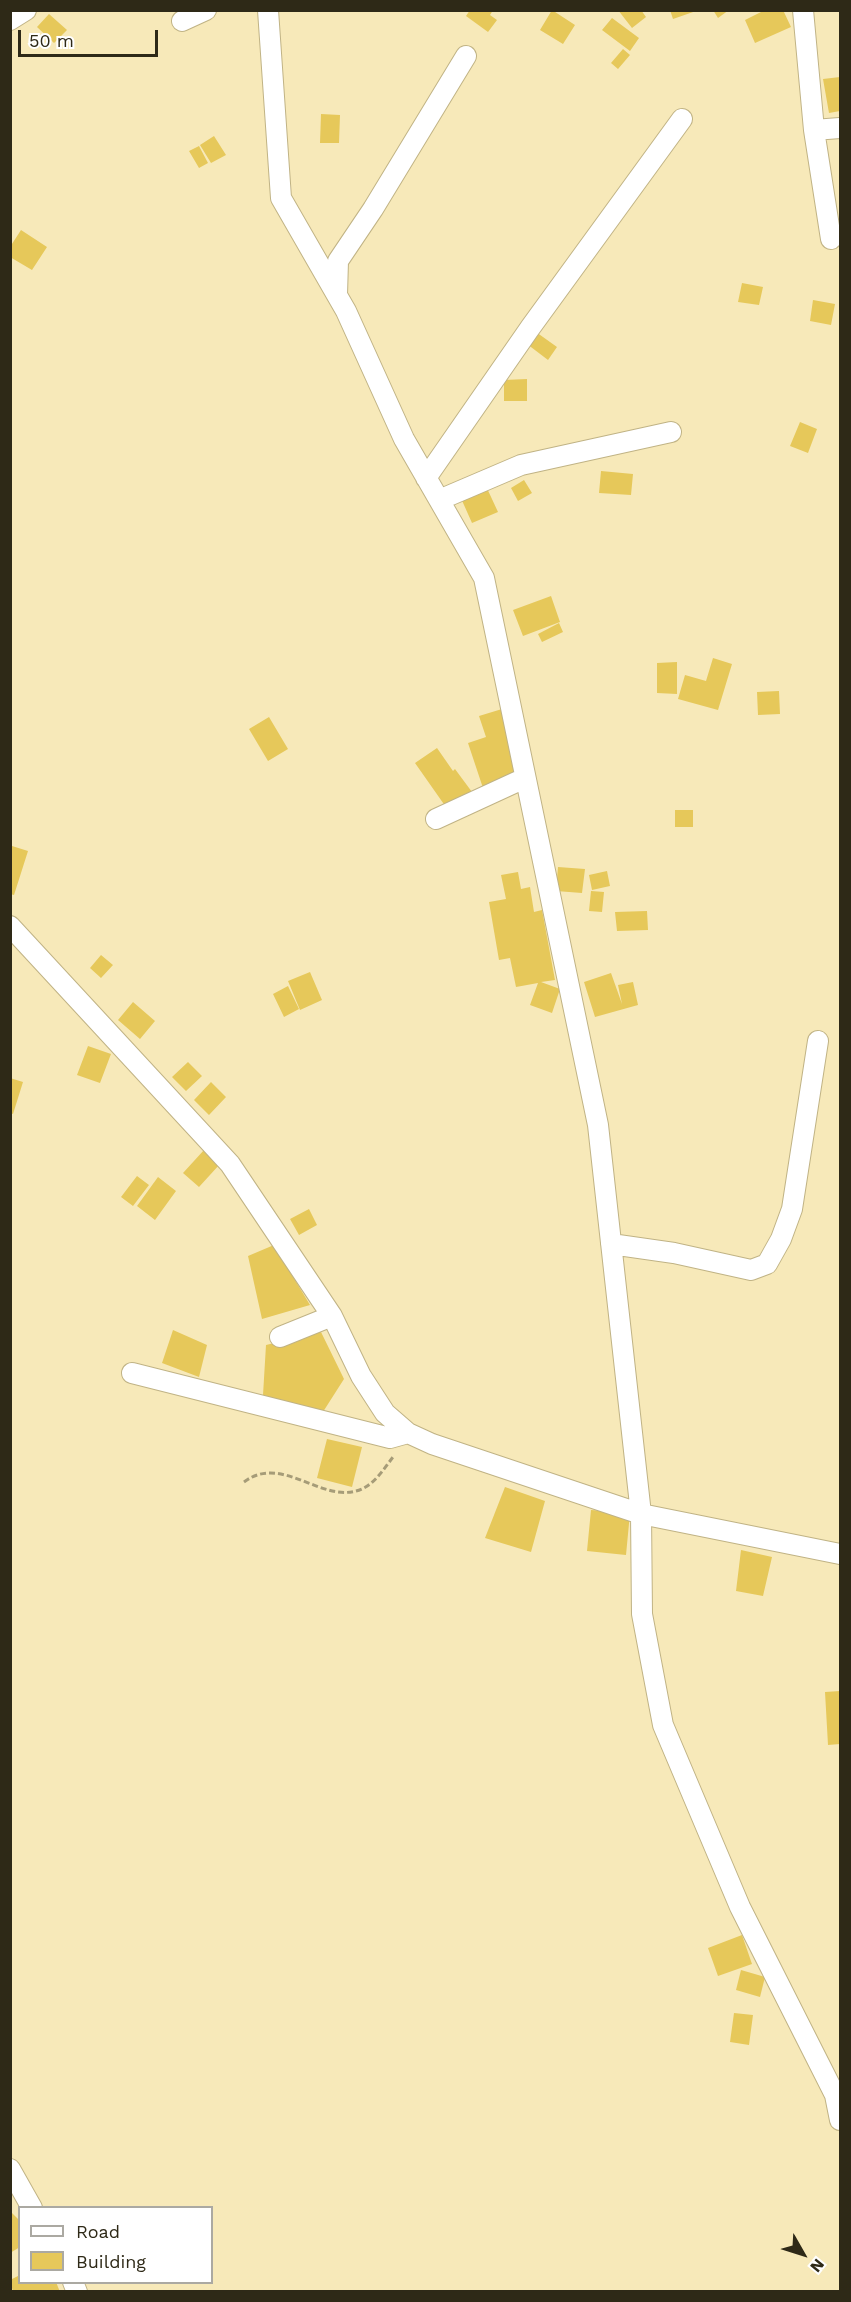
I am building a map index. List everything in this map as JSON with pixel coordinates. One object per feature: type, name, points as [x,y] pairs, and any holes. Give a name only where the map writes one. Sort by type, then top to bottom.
[{"type":"street","points":[[10,20],[26,10]]},
{"type":"street","points":[[182,21],[206,10]]},
{"type":"street","points":[[268,10],[281,198],[346,311],[404,439],[484,578],[598,1125],[641,1514],[642,1614],[663,1725],[740,1907],[835,2095],[840,2120]]},
{"type":"street","points":[[803,10],[814,130],[831,239]]},
{"type":"street","points":[[337,295],[338,261],[373,209],[466,56]]},
{"type":"street","points":[[426,478],[530,328],[682,119]]},
{"type":"street","points":[[814,130],[840,128]]},
{"type":"street","points":[[439,500],[520,465],[671,432]]},
{"type":"street","points":[[436,819],[525,778]]},
{"type":"street","points":[[10,926],[230,1164],[332,1316],[362,1376],[385,1413],[408,1433],[432,1444],[641,1514],[840,1554]]},
{"type":"street","points":[[611,1244],[674,1253],[751,1270],[767,1264],[781,1239],[792,1209],[818,1041]]},
{"type":"street","points":[[280,1337],[332,1316]]},
{"type":"street","points":[[132,1373],[390,1438],[408,1433]]},
{"type":"street","points":[[10,2169],[31,2206]]},
{"type":"path","points":[[244,1482],[251,1477],[268,1473],[296,1477],[332,1491],[356,1491],[374,1481],[404,1444],[408,1433]]},
{"type":"building","points":[[470,10],[493,10],[490,15],[497,20],[488,32],[466,16]]},
{"type":"building","points":[[552,10],[575,25],[563,44],[540,30]]},
{"type":"building","points":[[618,10],[641,10],[646,17],[632,28]]},
{"type":"building","points":[[670,10],[696,10],[696,11],[673,19]]},
{"type":"building","points":[[713,10],[729,10],[718,18]]},
{"type":"building","points":[[765,10],[783,10],[791,27],[755,43],[745,20]]},
{"type":"building","points":[[49,14],[67,30],[54,43],[37,27]]},
{"type":"building","points":[[612,18],[639,38],[630,51],[602,30]]},
{"type":"building","points":[[623,49],[630,55],[618,69],[611,63]]},
{"type":"building","points":[[840,77],[840,111],[829,113],[823,79]]},
{"type":"building","points":[[321,114],[340,115],[339,143],[320,143]]},
{"type":"building","points":[[214,136],[226,155],[211,163],[200,145]]},
{"type":"building","points":[[199,146],[208,163],[199,168],[189,151]]},
{"type":"building","points":[[21,230],[47,247],[32,270],[10,257],[10,247]]},
{"type":"building","points":[[742,283],[763,287],[759,305],[738,302]]},
{"type":"building","points":[[813,300],[835,304],[831,325],[810,321]]},
{"type":"building","points":[[536,332],[557,347],[548,360],[527,344]]},
{"type":"building","points":[[527,379],[527,401],[504,401],[504,380]]},
{"type":"building","points":[[800,422],[817,429],[808,453],[790,446]]},
{"type":"building","points":[[601,471],[633,474],[631,495],[599,493]]},
{"type":"building","points":[[524,480],[532,493],[518,501],[511,488]]},
{"type":"building","points":[[485,484],[498,512],[472,523],[460,496]]},
{"type":"building","points":[[551,596],[560,622],[523,636],[513,610]]},
{"type":"building","points":[[559,623],[563,632],[542,642],[538,634]]},
{"type":"building","points":[[713,658],[732,664],[718,710],[678,699],[685,675],[706,681]]},
{"type":"building","points":[[677,662],[677,694],[657,693],[657,663]]},
{"type":"building","points":[[779,691],[780,714],[758,715],[757,692]]},
{"type":"building","points":[[502,709],[524,777],[484,791],[468,743],[486,737],[479,716]]},
{"type":"building","points":[[269,717],[288,749],[268,761],[249,729]]},
{"type":"building","points":[[437,748],[472,792],[448,810],[415,763]]},
{"type":"building","points":[[675,810],[693,810],[693,827],[675,827]]},
{"type":"building","points":[[12,846],[28,851],[14,895],[10,894]]},
{"type":"building","points":[[558,867],[585,869],[582,893],[556,891]]},
{"type":"building","points":[[607,871],[610,886],[592,890],[589,875]]},
{"type":"building","points":[[518,872],[521,889],[530,887],[534,912],[542,910],[555,980],[541,982],[560,989],[552,1013],[530,1005],[538,983],[516,987],[510,958],[499,960],[489,902],[506,899],[501,875]]},
{"type":"building","points":[[591,891],[604,892],[602,912],[589,911]]},
{"type":"building","points":[[647,911],[648,930],[617,931],[615,912]]},
{"type":"building","points":[[101,955],[113,965],[101,978],[90,968]]},
{"type":"building","points":[[310,972],[322,1000],[300,1010],[288,981]]},
{"type":"building","points":[[611,973],[622,1004],[618,985],[633,982],[638,1005],[595,1017],[584,982]]},
{"type":"building","points":[[288,986],[299,1009],[284,1017],[273,994]]},
{"type":"building","points":[[133,1002],[155,1021],[140,1039],[118,1020]]},
{"type":"building","points":[[88,1046],[111,1054],[100,1083],[77,1075]]},
{"type":"building","points":[[188,1062],[202,1076],[186,1091],[172,1077]]},
{"type":"building","points":[[10,1078],[23,1082],[13,1114],[10,1113]]},
{"type":"building","points":[[211,1082],[226,1097],[209,1115],[194,1100]]},
{"type":"building","points":[[204,1150],[220,1164],[199,1187],[183,1173]]},
{"type":"building","points":[[137,1176],[149,1185],[133,1206],[121,1197]]},
{"type":"building","points":[[158,1177],[176,1191],[155,1220],[137,1206]]},
{"type":"building","points":[[309,1209],[317,1225],[299,1235],[290,1219]]},
{"type":"building","points":[[274,1245],[310,1305],[262,1319],[248,1256]]},
{"type":"building","points":[[173,1330],[207,1345],[199,1377],[162,1363]]},
{"type":"building","points":[[321,1332],[344,1379],[321,1415],[263,1395],[266,1345]]},
{"type":"building","points":[[327,1439],[362,1447],[352,1487],[317,1478]]},
{"type":"building","points":[[505,1487],[545,1501],[531,1552],[485,1538]]},
{"type":"building","points":[[591,1510],[630,1513],[626,1555],[587,1551]]},
{"type":"building","points":[[741,1550],[772,1557],[763,1596],[736,1591]]},
{"type":"building","points":[[840,1691],[840,1744],[828,1745],[825,1692]]},
{"type":"building","points":[[742,1935],[752,1964],[718,1976],[708,1948]]},
{"type":"building","points":[[741,1970],[765,1977],[760,1997],[736,1990]]},
{"type":"building","points":[[734,2013],[753,2015],[749,2045],[730,2042]]},
{"type":"building","points":[[12,2213],[18,2219],[18,2248],[10,2253],[10,2215]]},
{"type":"building","points":[[18,2276],[18,2284],[57,2284],[60,2292],[13,2292],[10,2280]]}]
